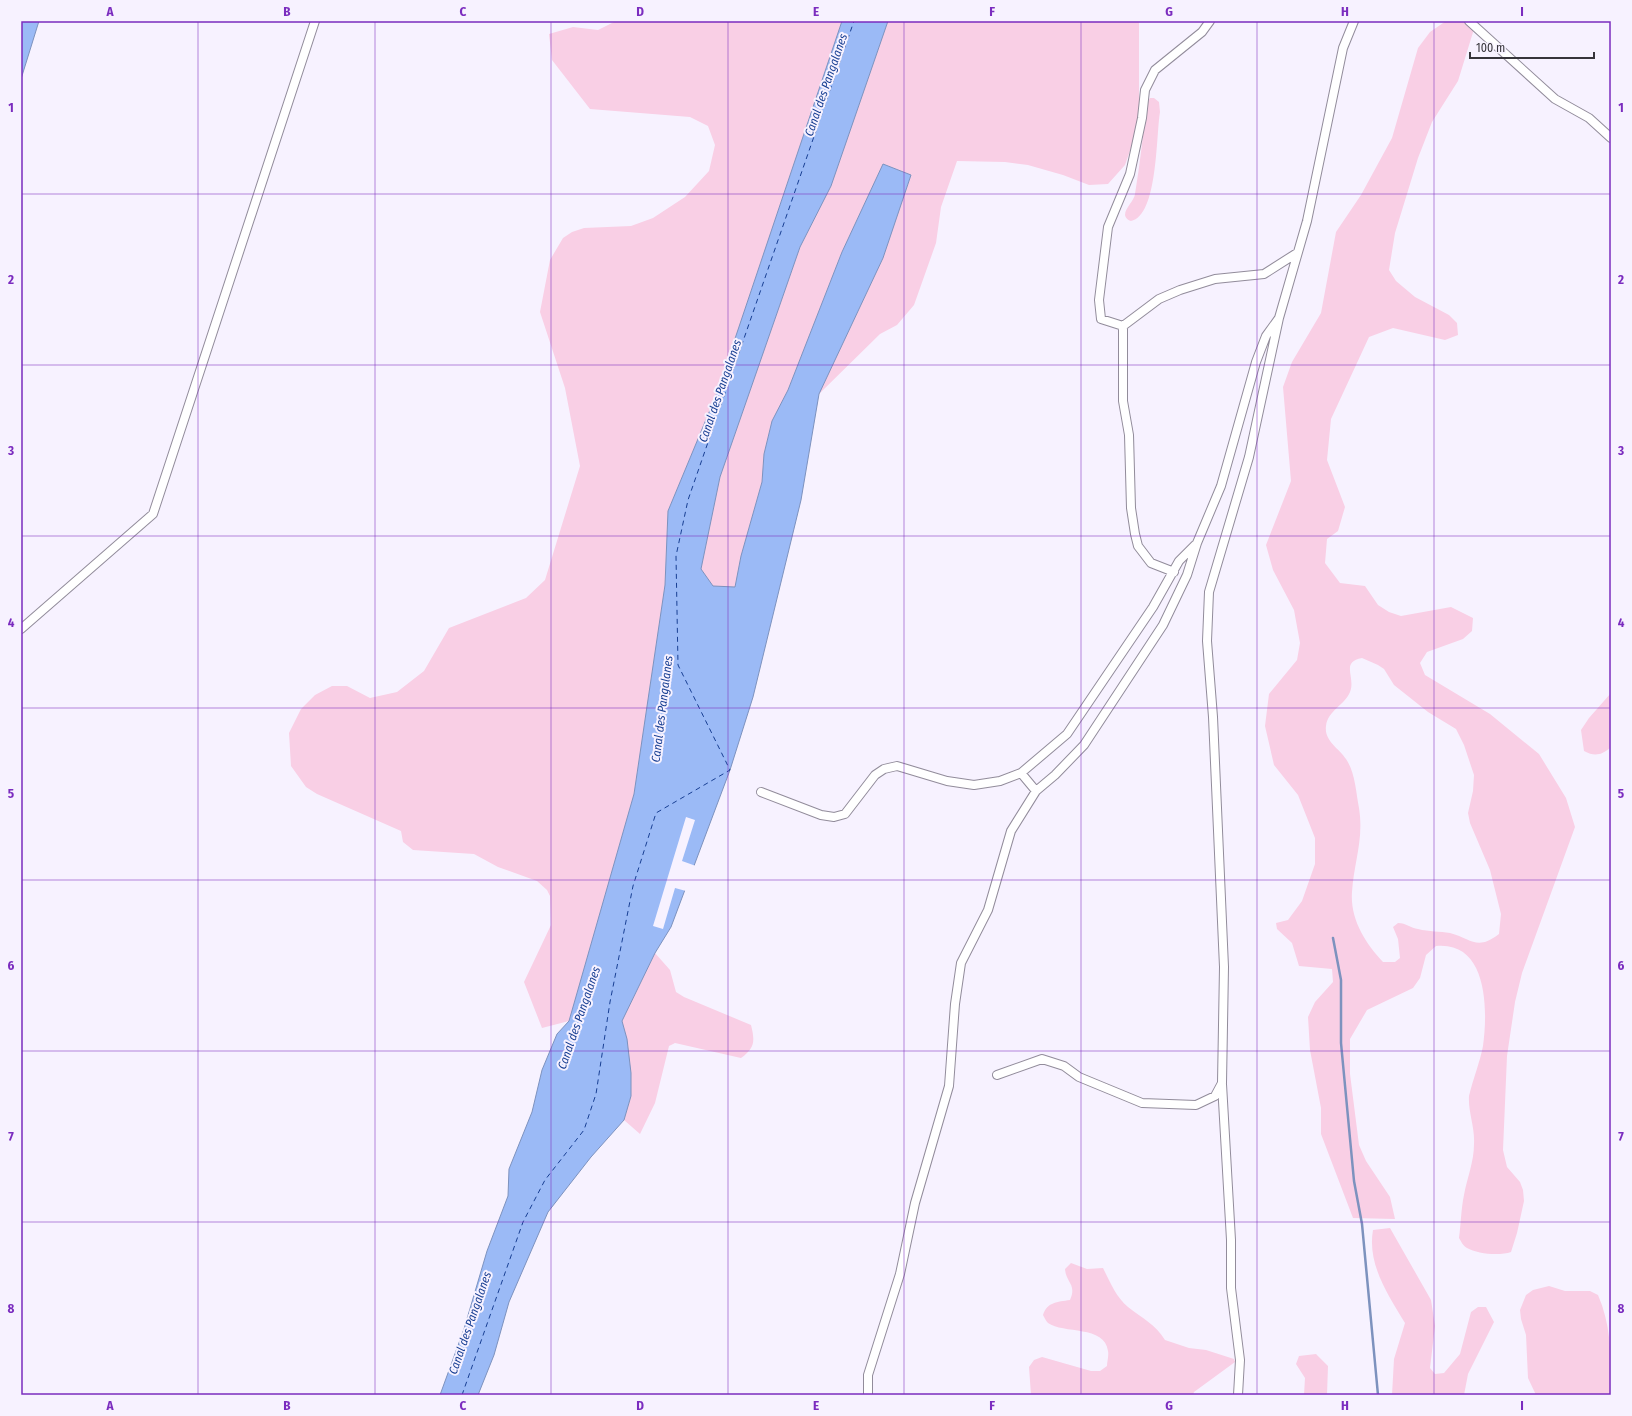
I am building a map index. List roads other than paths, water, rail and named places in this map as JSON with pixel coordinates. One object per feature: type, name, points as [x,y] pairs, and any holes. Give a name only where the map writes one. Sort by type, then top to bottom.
[{"type":"street","points":[[21,629],[153,514],[315,21]]},
{"type":"street","points":[[1123,326],[1101,319],[1099,300],[1108,227],[1130,174],[1142,118],[1145,90],[1155,70],[1202,32],[1210,21]]},
{"type":"street","points":[[1238,1395],[1240,1360],[1231,1288],[1231,1240],[1222,1083],[1224,967],[1213,717],[1207,641],[1209,592],[1249,457],[1279,318],[1308,220],[1343,48],[1354,21]]},
{"type":"street","points":[[1469,21],[1555,99],[1589,118],[1611,138]]},
{"type":"street","points":[[1123,326],[1159,298],[1215,279],[1264,274],[1297,253]]},
{"type":"street","points":[[868,1395],[868,1376],[900,1274],[915,1203],[949,1086],[955,1004],[961,963],[988,910],[1010,831],[1036,791],[1055,775],[1084,745],[1158,632],[1187,574],[1197,542],[1221,486],[1256,362],[1266,336],[1279,318]]},
{"type":"street","points":[[1123,326],[1123,401],[1129,435],[1131,508],[1135,534],[1138,546],[1151,563],[1174,572]]},
{"type":"street","points":[[761,792],[821,814],[834,817],[846,814],[875,775],[884,769],[897,766],[947,781],[974,785],[1000,781],[1022,773],[1067,734],[1153,608],[1180,561],[1197,542]]},
{"type":"street","points":[[1022,773],[1036,791]]},
{"type":"street","points":[[997,1075],[1042,1059],[1064,1066],[1079,1077],[1142,1103],[1196,1105],[1215,1096],[1222,1083]]},
{"type":"water","points":[[21,21],[39,21],[21,79]]},
{"type":"water","name":"Canal des Pangalanes","points":[[842,21],[888,21],[831,186],[800,247],[720,477],[701,569],[713,586],[735,587],[741,556],[762,482],[764,454],[772,421],[788,390],[842,252],[883,164],[911,175],[883,258],[819,394],[801,500],[753,697],[730,770],[671,927],[655,953],[622,1021],[627,1039],[631,1073],[631,1096],[624,1120],[591,1157],[548,1212],[509,1302],[494,1355],[478,1395],[440,1395],[464,1329],[487,1251],[508,1196],[509,1169],[532,1112],[542,1070],[557,1034],[569,1021],[634,794],[665,585],[668,511],[715,398]]},
{"type":"waterway","points":[[1333,938],[1341,980],[1341,1043],[1354,1181],[1362,1224],[1378,1395]]}]
